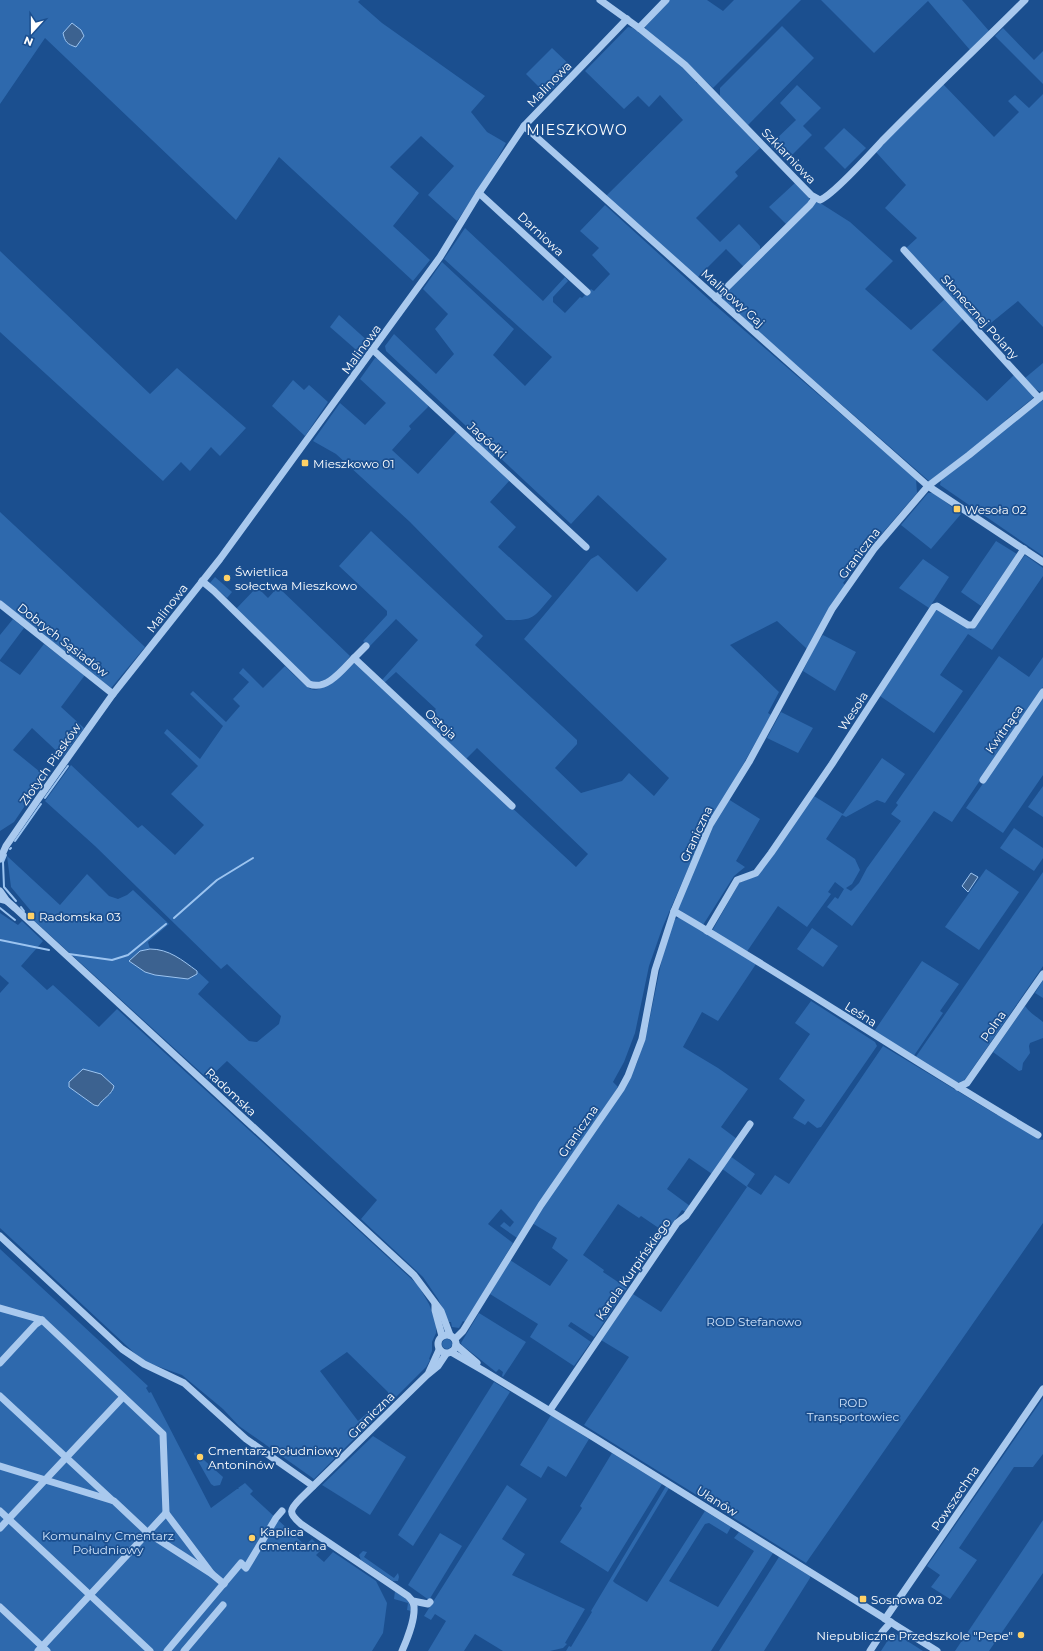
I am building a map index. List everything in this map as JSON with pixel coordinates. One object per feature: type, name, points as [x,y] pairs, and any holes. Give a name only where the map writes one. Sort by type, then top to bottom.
[{"type":"street","name":"Szklarniowa","points":[[600,0],[639,28],[685,65],[815,198],[821,199],[830,193],[945,77],[1025,0]]},
{"type":"street","points":[[639,28],[666,0]]},
{"type":"street","name":"Malinowa","points":[[113,694],[202,581],[306,443],[440,257],[479,193],[524,126],[627,19]]},
{"type":"street","name":"Malinowy Gaj","points":[[524,126],[928,486]]},
{"type":"street","name":"Darniowa","points":[[479,193],[587,292]]},
{"type":"street","points":[[716,298],[810,205],[815,198]]},
{"type":"street","name":"Słonecznej Polany","points":[[904,250],[1041,396]]},
{"type":"street","name":"Jagódki","points":[[373,350],[586,547]]},
{"type":"street","name":"Graniczna","points":[[412,1601],[408,1596],[301,1524],[292,1515],[292,1508],[427,1375],[454,1340],[463,1331],[541,1205],[621,1089],[628,1076],[642,1039],[655,970],[674,911],[710,824],[749,762],[832,609],[874,549],[928,486],[969,455],[1041,396]]},
{"type":"street","points":[[928,486],[1043,562]]},
{"type":"street","name":"Wesoła","points":[[707,931],[737,880],[756,873],[771,853],[832,764],[934,607],[937,606],[968,624],[973,625],[1024,549]]},
{"type":"street","points":[[202,581],[214,590],[309,684],[314,686],[321,686],[328,682],[366,646]]},
{"type":"street","name":"Dobrych Sąsiadów","points":[[0,604],[113,694]]},
{"type":"street","name":"Ostoja","points":[[354,658],[512,806]]},
{"type":"street","name":"Kwitnąca","points":[[983,780],[1043,692]]},
{"type":"street","name":"Złotych Piasków","points":[[0,859],[3,848],[113,694]]},
{"type":"street","name":"Radomska","points":[[0,891],[3,900],[414,1275],[443,1315],[454,1340]]},
{"type":"street","name":"Leśna","points":[[674,911],[1038,1135]]},
{"type":"street","name":"Polna","points":[[958,1087],[967,1083],[1043,974]]},
{"type":"street","name":"Karola Kurpińskiego","points":[[550,1410],[677,1223],[686,1216],[750,1124]]},
{"type":"street","points":[[0,1236],[122,1349],[136,1360],[172,1376],[191,1388],[246,1439],[313,1486]]},
{"type":"street","name":"Radomska","points":[[435,1304],[435,1310],[442,1336]]},
{"type":"street","points":[[0,1308],[42,1320],[163,1434],[166,1513],[212,1574]]},
{"type":"street","points":[[0,1363],[36,1324],[42,1320]]},
{"type":"street","points":[[446,1352],[437,1342],[442,1336],[454,1340]]},
{"type":"street","name":"Ułanów","points":[[454,1340],[479,1364],[484,1371]]},
{"type":"street","name":"Ułanów","points":[[446,1352],[484,1371],[550,1410],[937,1651]]},
{"type":"street","name":"Powszechna","points":[[870,1651],[888,1621],[1043,1389]]},
{"type":"street","points":[[0,1396],[148,1533],[212,1574],[224,1584]]},
{"type":"street","points":[[0,1528],[123,1396]]},
{"type":"street","points":[[0,1466],[114,1501]]},
{"type":"street","points":[[0,1511],[150,1651]]},
{"type":"street","points":[[167,1651],[240,1563],[246,1568],[276,1518],[282,1511]]},
{"type":"street","points":[[0,1607],[43,1649],[90,1595],[166,1513]]},
{"type":"street","points":[[412,1601],[428,1604],[430,1602]]},
{"type":"street","points":[[402,1651],[408,1638],[415,1608],[412,1601]]},
{"type":"street","points":[[184,1651],[223,1605]]},
{"type":"green space","points":[[0,0],[360,0],[358,2],[382,23],[485,96],[471,112],[487,132],[506,143],[487,177],[457,221],[428,195],[454,166],[421,136],[390,167],[419,193],[393,226],[430,260],[413,281],[279,157],[236,220],[45,38],[0,104]]},
{"type":"green space","points":[[670,0],[707,0],[723,11],[734,0],[801,0],[713,88],[679,56],[647,32],[645,27]]},
{"type":"green space","points":[[821,0],[962,0],[989,31],[970,50],[928,1],[874,53]]},
{"type":"green space","points":[[782,26],[814,58],[748,125],[720,96],[720,88]]},
{"type":"green space","points":[[628,27],[633,28],[675,60],[696,79],[696,83],[701,84],[760,148],[735,172],[738,176],[696,218],[720,242],[739,224],[760,246],[760,251],[744,267],[726,249],[697,278],[606,196],[683,120],[660,95],[649,107],[638,96],[624,109],[585,71]]},
{"type":"green space","points":[[1003,28],[1034,60],[1043,51],[1043,84],[995,36]]},
{"type":"green space","points":[[552,48],[573,68],[547,95],[526,74]]},
{"type":"green space","points":[[943,84],[994,137],[1019,112],[1008,101],[1015,95],[1029,108],[1043,94],[1043,327],[1018,301],[981,331],[905,249],[917,238],[885,208],[906,185],[875,151]]},
{"type":"green space","points":[[797,85],[821,108],[803,126],[812,135],[786,161],[770,145],[796,120],[780,103]]},
{"type":"green space","points":[[844,128],[866,148],[845,169],[824,148]]},
{"type":"green space","points":[[795,183],[809,198],[809,203],[787,225],[769,207]]},
{"type":"green space","points":[[817,201],[850,222],[893,261],[865,289],[911,330],[945,299],[963,319],[932,350],[987,401],[1014,375],[1033,395],[1033,398],[1007,419],[1001,428],[929,481],[723,301],[724,293]]},
{"type":"green space","points":[[605,205],[715,305],[916,479],[917,493],[872,545],[843,583],[845,585],[807,649],[777,621],[730,645],[779,692],[768,713],[771,715],[701,839],[663,926],[649,966],[635,1033],[624,1062],[613,1082],[618,1087],[517,1238],[500,1226],[504,1222],[510,1227],[514,1222],[501,1209],[488,1224],[513,1243],[465,1322],[463,1321],[459,1328],[452,1327],[451,1322],[449,1322],[438,1299],[423,1277],[361,1219],[377,1200],[227,1061],[208,1079],[28,915],[31,911],[11,887],[7,856],[60,905],[87,874],[109,896],[118,899],[127,895],[133,890],[169,924],[148,942],[150,949],[140,951],[129,961],[188,979],[197,974],[197,971],[209,982],[198,994],[249,1041],[257,1042],[279,1024],[281,1016],[227,964],[221,969],[95,846],[45,801],[71,765],[138,828],[142,825],[175,855],[204,825],[171,794],[198,766],[164,733],[167,729],[200,759],[223,726],[190,694],[193,691],[226,722],[240,706],[233,699],[249,682],[239,673],[243,668],[263,688],[285,666],[298,679],[311,689],[316,690],[328,685],[355,662],[576,867],[588,854],[477,748],[465,760],[425,721],[436,709],[396,672],[384,683],[382,680],[418,640],[396,619],[369,647],[363,641],[387,615],[387,611],[339,566],[371,531],[483,636],[475,645],[577,740],[577,744],[555,768],[581,793],[622,781],[629,773],[654,796],[669,778],[524,639],[591,559],[598,555],[637,592],[667,559],[598,495],[571,524],[496,454],[493,457],[481,447],[465,425],[386,351],[385,346],[394,334],[436,374],[454,354],[435,329],[448,314],[423,289],[442,262],[514,329],[493,355],[525,386],[552,357],[444,259],[465,228],[543,301],[565,277],[568,281],[553,297],[553,302],[565,313],[580,297],[582,298],[591,289],[594,291],[610,274],[592,255],[599,248],[580,231]]},
{"type":"green space","points":[[0,251],[150,394],[177,368],[246,428],[220,456],[211,447],[190,471],[181,462],[163,481],[0,332]]},
{"type":"green space","points":[[339,315],[370,343],[362,355],[330,327]]},
{"type":"green space","points":[[375,358],[380,359],[427,403],[428,407],[409,426],[411,429],[392,450],[418,474],[457,431],[510,480],[490,502],[516,527],[498,547],[552,596],[533,616],[523,620],[506,620],[410,522],[336,454],[313,441],[340,403],[365,425],[386,403],[360,379]]},
{"type":"green space","points":[[1043,363],[1043,391],[1041,392],[1035,389],[1025,378]]},
{"type":"green space","points":[[293,380],[304,390],[309,385],[328,402],[305,436],[272,406]]},
{"type":"green space","points":[[1043,399],[1043,556],[940,485],[941,480]]},
{"type":"green space","points":[[928,493],[934,493],[961,514],[931,549],[901,525]]},
{"type":"green space","points":[[0,512],[145,647],[111,688],[0,600]]},
{"type":"green space","points":[[996,541],[1017,554],[981,606],[961,592]]},
{"type":"green space","points":[[1025,555],[1043,568],[1043,576],[992,650],[968,634],[940,675],[963,691],[934,733],[880,696],[936,608],[971,630]]},
{"type":"green space","points":[[923,559],[949,577],[929,608],[899,588]]},
{"type":"green space","points":[[215,577],[232,592],[227,598],[210,583]]},
{"type":"green space","points":[[257,587],[268,598],[278,587],[350,656],[342,666],[327,679],[316,682],[309,681],[236,609]]},
{"type":"green space","points":[[13,619],[24,628],[0,660],[0,635]]},
{"type":"green space","points":[[823,635],[856,652],[835,691],[803,671],[817,642]]},
{"type":"green space","points":[[44,644],[85,675],[61,707],[84,728],[63,757],[32,728],[13,750],[45,776],[14,822],[0,831],[0,661],[20,675]]},
{"type":"green space","points":[[999,656],[1029,677],[1043,657],[1043,687],[952,822],[934,811],[852,926],[827,907],[835,897],[838,899],[844,889],[835,882],[828,892],[831,894],[807,927],[778,906],[746,953],[712,931],[739,883],[758,875],[814,796],[843,814],[882,758],[905,774],[885,803],[877,800],[846,817],[842,815],[826,839],[855,859],[860,870],[852,884],[846,888],[851,891],[859,883],[867,868],[901,821],[891,814],[898,805],[896,803]]},
{"type":"green space","points":[[1043,697],[1043,775],[1003,833],[966,808]]},
{"type":"green space","points":[[781,712],[813,728],[798,753],[767,738]]},
{"type":"green space","points":[[1043,786],[1043,817],[1028,807]]},
{"type":"green space","points":[[728,799],[760,819],[736,861],[745,867],[734,876],[703,925],[678,909],[708,834]]},
{"type":"green space","points":[[1014,828],[1043,848],[1043,858],[1034,871],[1000,848]]},
{"type":"green space","points":[[986,869],[1019,892],[979,950],[945,927]]},
{"type":"green space","points":[[1043,872],[1043,966],[964,1081],[955,1083],[915,1058]]},
{"type":"green space","points":[[0,913],[18,925],[22,921],[43,941],[21,966],[47,990],[53,985],[99,1027],[117,1009],[418,1285],[429,1304],[436,1322],[436,1333],[432,1342],[430,1360],[426,1367],[314,1479],[239,1426],[223,1409],[182,1375],[143,1361],[0,1228],[0,993],[9,983],[0,975]],"holes":[[[69,1082],[113,1091],[94,1105],[69,1087]],[[347,1352],[388,1392],[388,1396],[358,1421],[320,1371]]]},
{"type":"green space","points":[[681,917],[756,964],[718,1021],[702,1012],[683,1047],[718,1068],[748,1089],[721,1127],[737,1139],[712,1174],[689,1158],[667,1189],[690,1206],[686,1212],[682,1210],[666,1233],[641,1216],[639,1218],[618,1204],[583,1255],[604,1270],[603,1272],[627,1288],[594,1337],[571,1322],[568,1326],[591,1342],[574,1366],[530,1337],[538,1324],[490,1294],[510,1260],[550,1286],[568,1260],[552,1248],[557,1238],[532,1223],[624,1088],[637,1063],[648,1027],[665,944],[675,919]]},
{"type":"green space","points":[[812,928],[838,946],[823,967],[797,949]]},
{"type":"green space","points":[[922,961],[959,984],[940,1011],[943,1013],[913,1057],[873,1033]]},
{"type":"green space","points":[[1043,980],[1043,998],[1035,993]]},
{"type":"green space","points":[[811,1001],[875,1042],[877,1046],[821,1127],[817,1128],[808,1121],[805,1125],[793,1118],[805,1100],[779,1079],[810,1034],[795,1023]]},
{"type":"green space","points":[[1025,1006],[1031,1013],[1043,1022],[1043,1038],[1030,1043],[1030,1053],[1023,1063],[1022,1070],[1019,1071],[993,1052]]},
{"type":"green space","points":[[883,1046],[997,1115],[998,1113],[1035,1135],[1038,1139],[1043,1140],[1043,1223],[806,1563],[584,1425],[629,1357],[601,1340],[633,1294],[661,1312],[747,1187],[721,1168],[730,1156],[755,1174],[747,1186],[761,1195],[775,1175],[789,1184]]},
{"type":"green space","name":"Komunalny Cmentarz Południowy","points":[[0,1249],[148,1386],[146,1388],[149,1393],[151,1392],[211,1508],[239,1489],[238,1488],[245,1483],[253,1491],[250,1494],[305,1545],[312,1539],[322,1549],[316,1555],[324,1562],[333,1552],[376,1581],[387,1603],[383,1633],[372,1651],[0,1651]]},
{"type":"green space","points":[[479,1313],[526,1342],[503,1377],[503,1372],[499,1369],[496,1372],[461,1343]]},
{"type":"green space","points":[[447,1339],[452,1344],[447,1349],[442,1344]]},
{"type":"green space","points":[[494,1382],[510,1392],[413,1546],[398,1535]]},
{"type":"green space","points":[[1043,1398],[1043,1454],[1033,1467],[1014,1467],[959,1548],[977,1560],[950,1599],[931,1587],[940,1575],[927,1566]]},
{"type":"green space","points":[[551,1415],[589,1439],[566,1477],[548,1466],[541,1478],[520,1465]]},
{"type":"green space","points":[[373,1436],[406,1457],[370,1515],[322,1485]]},
{"type":"green space","points":[[195,1452],[223,1477],[220,1485],[214,1486],[211,1484],[194,1454]]},
{"type":"green space","points":[[612,1453],[662,1484],[608,1572],[560,1542],[582,1508],[580,1506]]},
{"type":"green space","points":[[507,1485],[527,1499],[502,1539],[525,1554],[512,1575],[585,1609],[565,1643],[567,1644],[563,1648],[550,1651],[503,1651],[475,1634],[464,1651],[428,1651],[446,1621],[435,1614],[431,1620],[424,1616]]},
{"type":"green space","points":[[666,1486],[669,1488],[613,1581],[615,1583],[647,1602],[705,1511],[731,1527],[727,1534],[709,1523],[705,1524],[669,1581],[718,1607],[754,1551],[734,1538],[739,1532],[773,1553],[711,1651],[566,1651],[569,1646],[571,1647]]},
{"type":"green space","points":[[1043,1520],[1043,1573],[989,1651],[955,1651]]},
{"type":"green space","points":[[440,1533],[462,1546],[429,1600],[408,1585]]},
{"type":"green space","points":[[363,1551],[367,1552],[364,1557],[394,1578],[398,1573],[398,1581],[393,1581],[361,1560],[359,1555]]},
{"type":"green space","points":[[779,1557],[810,1576],[810,1578],[764,1651],[719,1651]]},
{"type":"green space","points":[[395,1591],[408,1601],[411,1611],[407,1610],[408,1603],[394,1599]]},
{"type":"green space","points":[[893,1632],[923,1651],[881,1651]]},
{"type":"shaded area","points":[[72,23],[81,30],[84,36],[76,47],[67,42],[63,33]]},
{"type":"shaded area","points":[[971,873],[978,877],[968,892],[962,886]]},
{"type":"shaded area","points":[[157,949],[175,956],[197,971],[197,974],[188,979],[155,975],[145,972],[129,961],[140,951]]},
{"type":"shaded area","points":[[83,1069],[101,1074],[114,1086],[111,1092],[98,1106],[94,1105],[69,1087],[69,1082]]},
{"type":"waterway","points":[[45,798],[68,766]]},
{"type":"waterway","points":[[15,841],[41,804]]},
{"type":"waterway","points":[[6,855],[3,862],[4,887],[16,901]]},
{"type":"waterway","points":[[174,918],[217,880],[253,858]]},
{"type":"waterway","points":[[21,907],[24,911]]},
{"type":"waterway","points":[[0,908],[15,920]]},
{"type":"waterway","points":[[69,954],[112,960],[128,955],[166,924]]},
{"type":"waterway","points":[[0,940],[49,950]]},
{"type":"place","name":"Mieszkowo 01","points":[[305,463]]},
{"type":"place","name":"Wesoła 02","points":[[957,509]]},
{"type":"place","name":"Świetlica sołectwa Mieszkowo","points":[[227,578]]},
{"type":"place","name":"Radomska 03","points":[[31,916]]},
{"type":"place","name":"Cmentarz Południowy Antoninów","points":[[200,1457]]},
{"type":"place","name":"Kaplica cmentarna","points":[[252,1538]]},
{"type":"place","name":"Sosnowa 02","points":[[863,1599]]},
{"type":"place","name":"Niepubliczne Przedszkole \"Pepe\"","points":[[1021,1635]]},
{"type":"district","name":"MIESZKOWO","points":[[577,130]]},
{"type":"park label","name":"ROD Stefanowo","points":[[754,1321]]},
{"type":"park label","name":"ROD Transportowiec","points":[[853,1409]]}]
